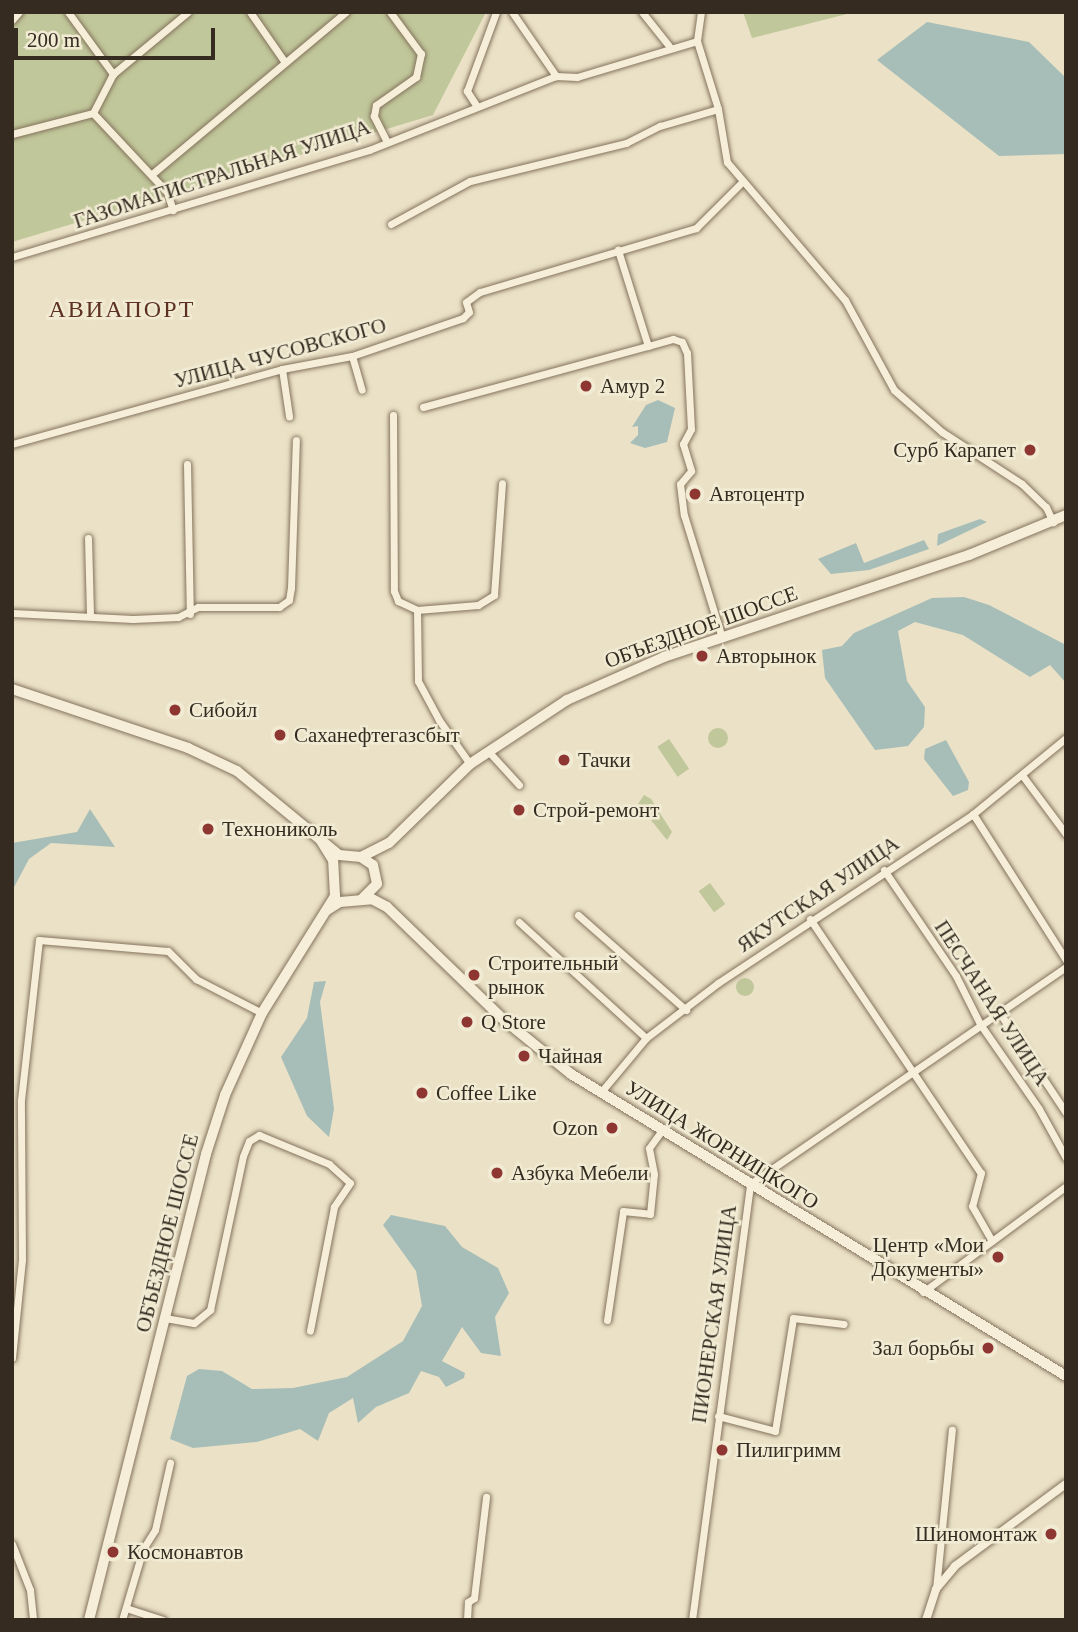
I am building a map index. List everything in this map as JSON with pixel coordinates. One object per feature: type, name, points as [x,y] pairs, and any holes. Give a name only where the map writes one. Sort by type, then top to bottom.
[{"type":"main road","name":"ОБЪЕЗДНОЕ ШОССЕ","points":[[356,857],[389,843],[470,764],[567,700],[632,670],[1053,522],[1066,515]]},
{"type":"main road","points":[[12,689],[211,758],[254,782],[339,855],[356,857],[377,874],[373,891],[357,900],[327,909]]},
{"type":"main road","points":[[318,838],[333,860],[335,879],[347,898],[372,899],[387,907]]},
{"type":"main road","name":"ОБЪЕЗДНОЕ ШОССЕ","points":[[377,874],[389,843]]},
{"type":"main road","points":[[335,879],[340,863],[356,857]]},
{"type":"main road","name":"УЛИЦА ЖОРНИЦКОГО","points":[[377,874],[377,893],[387,907],[513,1029],[601,1092],[923,1292],[1066,1376]]},
{"type":"main road","name":"ОБЪЕЗДНОЕ ШОССЕ","points":[[89,1620],[212,1134],[262,1013],[335,896],[335,879]]},
{"type":"street","points":[[12,20],[19,12]]},
{"type":"street","points":[[68,12],[113,74]]},
{"type":"street","points":[[12,134],[93,113],[113,74],[188,12]]},
{"type":"street","points":[[250,12],[284,61]]},
{"type":"street","points":[[152,174],[284,61],[346,12]]},
{"type":"street","points":[[386,140],[374,116],[376,105],[416,77],[421,54],[390,12]]},
{"type":"street","points":[[496,12],[467,91],[476,105],[556,76],[577,78],[669,46],[697,41]]},
{"type":"street","points":[[512,12],[556,76]]},
{"type":"street","points":[[642,12],[669,46]]},
{"type":"street","points":[[701,12],[697,41],[718,109],[727,163],[845,300],[894,390],[942,432],[1022,484],[1046,507],[1053,522]]},
{"type":"street","name":"ГАЗОМАГИСТРАЛЬНАЯ УЛИЦА","points":[[12,257],[369,150],[386,140],[442,123],[476,105]]},
{"type":"street","points":[[391,223],[470,181],[626,143],[660,126],[718,109]]},
{"type":"street","points":[[93,113],[167,192],[173,210]]},
{"type":"street","name":"УЛИЦА ЧУСОВСКОГО","points":[[12,444],[282,369],[352,356],[463,318],[469,312],[467,302],[480,292],[696,228],[743,181]]},
{"type":"street","points":[[618,250],[648,346]]},
{"type":"street","points":[[423,407],[673,339],[682,342],[687,353],[691,429],[684,438],[691,471],[680,484],[684,515],[722,638]]},
{"type":"street","points":[[352,356],[362,390]]},
{"type":"street","points":[[282,369],[289,416]]},
{"type":"street","points":[[393,415],[394,591],[398,601],[417,610],[478,605],[494,594],[502,483]]},
{"type":"street","points":[[12,613],[90,616],[190,614],[198,607],[279,607],[289,600],[296,440]]},
{"type":"street","points":[[187,464],[190,614]]},
{"type":"street","points":[[88,538],[90,616]]},
{"type":"street","points":[[417,610],[418,681],[439,720],[470,764]]},
{"type":"street","name":"ЯКУТСКАЯ УЛИЦА","points":[[601,1092],[646,1038],[810,919],[972,814],[1066,738]]},
{"type":"street","points":[[488,751],[519,785]]},
{"type":"street","points":[[1023,775],[1066,834]]},
{"type":"street","points":[[972,814],[1066,960]]},
{"type":"street","name":"ПЕСЧАНАЯ УЛИЦА","points":[[884,870],[956,976],[980,1024],[1039,1108],[1066,1158]]},
{"type":"street","points":[[578,915],[686,1010]]},
{"type":"street","points":[[810,919],[981,1173],[972,1206],[992,1241]]},
{"type":"street","points":[[519,922],[646,1038]]},
{"type":"street","points":[[12,1357],[22,1260],[21,1100],[39,940],[168,951],[195,979],[262,1013]]},
{"type":"street","name":"ПИОНЕРСКАЯ УЛИЦА","points":[[692,1620],[750,1184],[1066,967]]},
{"type":"street","name":"ПЕСЧАНАЯ УЛИЦА","points":[[999,1012],[1066,1113]]},
{"type":"street","points":[[607,1320],[622,1211],[650,1214],[654,1174],[649,1149],[662,1130]]},
{"type":"street","points":[[165,1318],[194,1323],[210,1310],[243,1156],[249,1141],[259,1135],[329,1164],[350,1184],[334,1207],[310,1331]]},
{"type":"street","points":[[923,1292],[1066,1186]]},
{"type":"street","points":[[718,1416],[775,1431],[793,1318],[844,1324]]},
{"type":"street","points":[[926,1620],[936,1589],[952,1430]]},
{"type":"street","points":[[122,1620],[143,1549],[155,1530],[170,1462]]},
{"type":"street","points":[[936,1589],[956,1566],[1066,1484]]},
{"type":"street","points":[[467,1620],[468,1602],[474,1598],[486,1497]]},
{"type":"street","points":[[12,1544],[30,1590],[33,1620]]},
{"type":"street","points":[[125,1608],[163,1620]]},
{"type":"green space","points":[[12,12],[486,12],[433,115],[12,242]]},
{"type":"green space","points":[[743,12],[855,12],[752,38]]},
{"type":"green space","points":[[718,728],[725,731],[728,738],[725,745],[718,748],[711,745],[708,738],[711,731]]},
{"type":"green space","points":[[669,739],[689,769],[678,777],[657,747]]},
{"type":"green space","points":[[644,795],[651,799],[672,832],[667,840],[638,804]]},
{"type":"green space","points":[[710,883],[725,904],[714,912],[699,891]]},
{"type":"green space","points":[[741,978],[749,978],[754,987],[752,994],[741,996],[736,991],[736,983]]},
{"type":"water","points":[[927,22],[1029,42],[1066,78],[1066,154],[999,156],[877,60]]},
{"type":"water","points":[[658,400],[675,408],[667,442],[645,448],[630,443],[638,435],[638,426],[632,427],[646,405]]},
{"type":"water","points":[[980,519],[987,522],[937,546],[938,534]]},
{"type":"water","points":[[924,540],[929,549],[869,570],[831,574],[818,559],[856,543],[864,563]]},
{"type":"water","points":[[964,597],[989,605],[1066,645],[1066,683],[1050,665],[1030,677],[963,635],[915,622],[898,631],[907,681],[925,707],[924,727],[908,746],[875,750],[825,678],[822,650],[842,646],[854,633],[932,598]]},
{"type":"water","points":[[946,740],[969,782],[968,790],[953,796],[924,759],[925,749]]},
{"type":"water","points":[[90,809],[115,847],[51,843],[29,859],[12,891],[12,843],[77,832]]},
{"type":"water","points":[[326,981],[320,1002],[334,1109],[329,1137],[307,1116],[281,1057],[307,1018],[314,982]]},
{"type":"water","points":[[391,1215],[445,1226],[462,1247],[498,1268],[509,1293],[495,1317],[501,1356],[481,1353],[462,1327],[442,1361],[465,1373],[464,1378],[446,1387],[439,1377],[421,1371],[409,1393],[376,1407],[358,1423],[353,1398],[329,1413],[318,1441],[300,1429],[257,1442],[193,1448],[170,1439],[187,1376],[199,1369],[222,1371],[252,1389],[293,1388],[347,1377],[403,1341],[422,1306],[416,1271],[383,1225]]},
{"type":"place","name":"Амур 2","points":[[586,386]]},
{"type":"place","name":"Сурб Карапет","points":[[1030,450]]},
{"type":"place","name":"Автоцентр","points":[[695,494]]},
{"type":"place","name":"Авторынок","points":[[702,656]]},
{"type":"place","name":"Сибойл","points":[[175,710]]},
{"type":"place","name":"Саханефтегазсбыт","points":[[280,735]]},
{"type":"place","name":"Тачки","points":[[564,760]]},
{"type":"place","name":"Строй-ремонт","points":[[519,810]]},
{"type":"place","name":"Технониколь","points":[[208,829]]},
{"type":"place","name":"Строительный рынок","points":[[474,975]]},
{"type":"place","name":"Q Store","points":[[467,1022]]},
{"type":"place","name":"Чайная","points":[[524,1056]]},
{"type":"place","name":"Coffee Like","points":[[422,1093]]},
{"type":"place","name":"Ozon","points":[[612,1128]]},
{"type":"place","name":"Азбука Мебели","points":[[497,1173]]},
{"type":"place","name":"Центр «Мои Документы»","points":[[998,1257]]},
{"type":"place","name":"Зал борьбы","points":[[988,1348]]},
{"type":"place","name":"Пилигримм","points":[[722,1450]]},
{"type":"place","name":"Шиномонтаж","points":[[1051,1534]]},
{"type":"place","name":"Космонавтов","points":[[113,1552]]},
{"type":"district","name":"АВИАПОРТ","points":[[122,310]]}]
